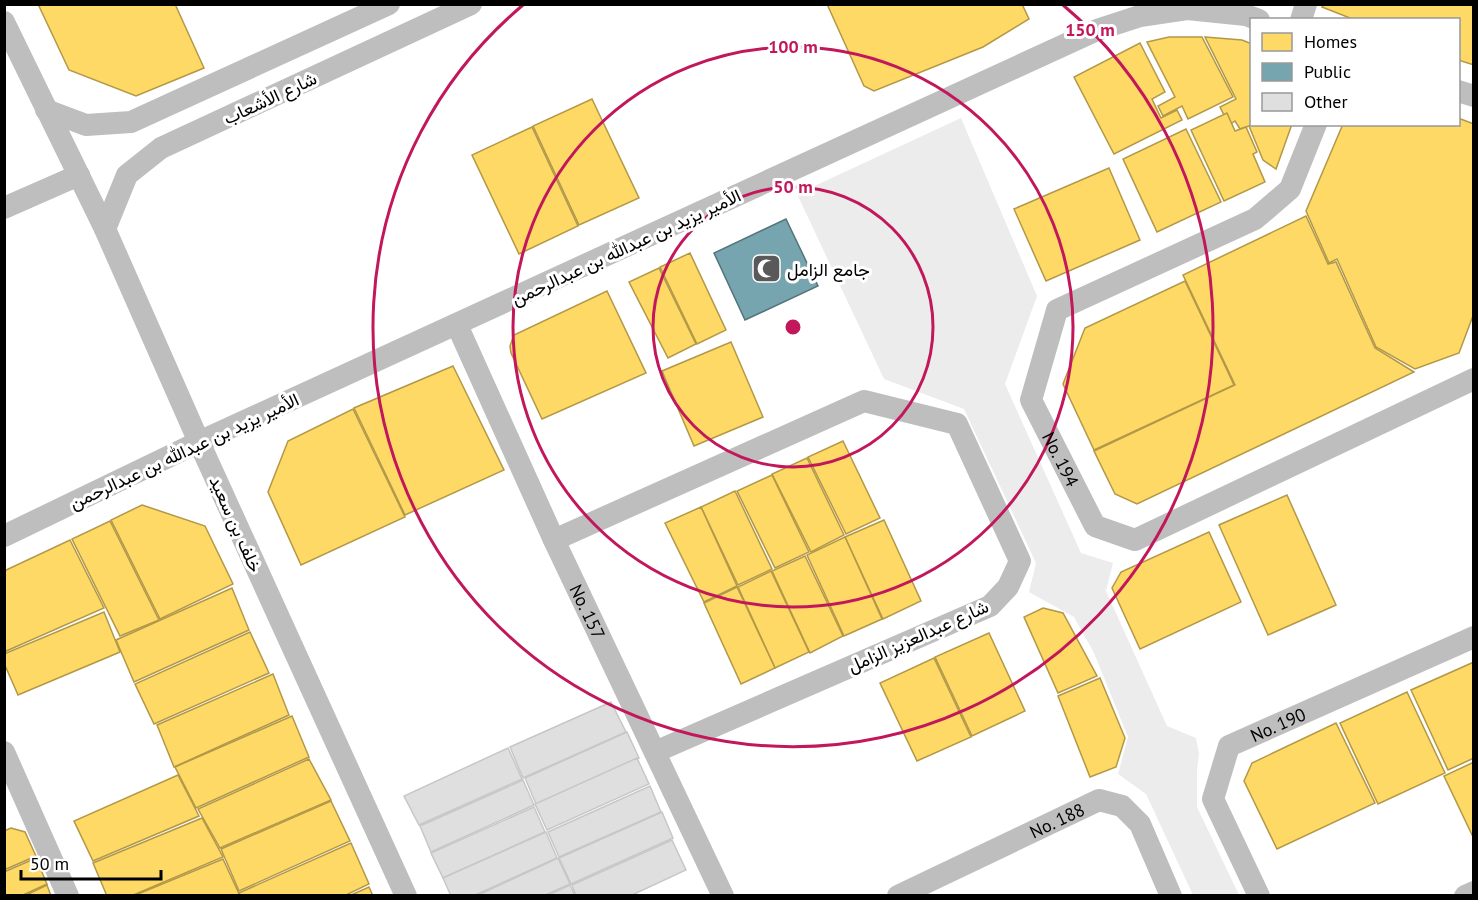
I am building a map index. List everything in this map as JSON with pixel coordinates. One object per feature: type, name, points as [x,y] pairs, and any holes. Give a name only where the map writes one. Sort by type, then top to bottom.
[{"type":"street","name":"شارع الأشعاب","points":[[46,110],[86,125],[131,122],[389,4]]},
{"type":"street","name":"شارع الأشعاب","points":[[105,229],[128,175],[161,148],[471,4]]},
{"type":"street","name":"الأمير يزيد بن عبدالله بن عبدالرحمن","points":[[4,536],[199,442],[1097,30],[1140,16],[1187,9],[1246,15],[1254,18]]},
{"type":"street","name":"خلف بن سعيد","points":[[4,22],[105,229],[199,442],[406,896]]},
{"type":"street","name":"No. 194","points":[[1315,126],[1290,189],[1255,219],[1058,310],[1031,400],[1095,526],[1135,540],[1473,379]]},
{"type":"street","points":[[4,208],[79,175]]},
{"type":"street","name":"No. 157","points":[[457,325],[554,540],[723,896]]},
{"type":"street","name":"شارع عبدالعزيز الزامل","points":[[554,540],[864,401],[957,424],[1020,561],[1008,587],[990,606],[655,752]]},
{"type":"street","name":"No. 190","points":[[1259,896],[1213,799],[1229,747],[1473,637]]},
{"type":"street","points":[[4,752],[14,799],[68,896]]},
{"type":"street","name":"No. 188","points":[[898,896],[1099,800],[1122,806],[1140,824],[1171,896]]},
{"type":"street","points":[[1465,896],[1473,892]]},
{"type":"shaded area","points":[[961,118],[1037,296],[1005,384],[1081,553],[1113,563],[1106,591],[1167,726],[1196,738],[1199,754],[1197,807],[1239,895],[1193,895],[1146,794],[1118,774],[1128,737],[1094,653],[1074,617],[1029,592],[1036,563],[964,409],[884,379],[797,194]]},
{"type":"building: Homes","points":[[38,4],[175,4],[204,68],[136,96],[69,70]]},
{"type":"building: Homes","points":[[827,4],[1022,4],[1029,19],[983,47],[874,91],[864,86]]},
{"type":"building: Homes","points":[[1323,4],[1474,4],[1474,65],[1460,61],[1460,18],[1350,18],[1322,7]]},
{"type":"building: Homes","points":[[1169,37],[1202,37],[1233,97],[1188,119],[1182,106],[1163,116],[1158,106],[1175,97],[1147,42]]},
{"type":"building: Homes","points":[[1205,37],[1242,40],[1250,43],[1250,126],[1291,126],[1276,169],[1263,160],[1249,126],[1240,129],[1235,121],[1229,125],[1220,107],[1236,99]]},
{"type":"building: Homes","points":[[1140,43],[1165,92],[1152,99],[1161,118],[1177,110],[1182,120],[1114,154],[1074,77]]},
{"type":"building: Homes","points":[[592,99],[639,198],[579,225],[533,126]]},
{"type":"building: Homes","points":[[1227,113],[1235,131],[1246,127],[1257,152],[1253,154],[1265,182],[1224,201],[1191,130]]},
{"type":"building: Homes","points":[[1460,119],[1474,124],[1474,313],[1459,353],[1415,369],[1376,347],[1337,259],[1329,263],[1306,211],[1342,126],[1460,126]]},
{"type":"building: Homes","points":[[532,127],[578,226],[519,254],[472,155]]},
{"type":"building: Homes","points":[[1186,129],[1221,202],[1157,232],[1123,159]]},
{"type":"building: Homes","points":[[1109,168],[1140,240],[1046,281],[1014,209]]},
{"type":"building: Homes","points":[[1306,216],[1328,264],[1336,262],[1375,348],[1414,372],[1137,504],[1115,494],[1094,451],[1235,385],[1183,275]]},
{"type":"building: Homes","points":[[690,253],[726,330],[697,344],[660,267]]},
{"type":"building: Homes","points":[[659,268],[696,344],[668,358],[629,282]]},
{"type":"building: Homes","points":[[1185,281],[1234,385],[1094,450],[1063,384],[1085,328]]},
{"type":"building: Homes","points":[[607,291],[646,373],[542,419],[511,353],[510,346],[514,335]]},
{"type":"building: Homes","points":[[731,342],[763,417],[694,446],[662,371]]},
{"type":"building: Homes","points":[[453,366],[504,470],[405,515],[354,408]]},
{"type":"building: Homes","points":[[353,409],[405,517],[301,565],[268,492],[288,441]]},
{"type":"building: Homes","points":[[843,441],[880,518],[846,534],[808,457]]},
{"type":"building: Homes","points":[[807,458],[844,535],[811,552],[772,474]]},
{"type":"building: Homes","points":[[772,475],[809,552],[775,568],[737,491]]},
{"type":"building: Homes","points":[[735,491],[772,569],[738,585],[701,507]]},
{"type":"building: Homes","points":[[1287,495],[1336,605],[1268,635],[1219,525]]},
{"type":"building: Homes","points":[[142,505],[205,526],[233,584],[160,619],[111,520]]},
{"type":"building: Homes","points":[[701,507],[737,586],[704,602],[665,523]]},
{"type":"building: Homes","points":[[884,520],[921,601],[883,619],[845,537]]},
{"type":"building: Homes","points":[[110,521],[159,620],[120,636],[72,539]]},
{"type":"building: Homes","points":[[1209,532],[1241,602],[1140,649],[1112,588],[1121,572]]},
{"type":"building: Homes","points":[[845,537],[882,619],[844,636],[807,555]]},
{"type":"building: Homes","points":[[70,540],[104,608],[4,652],[4,571]]},
{"type":"building: Homes","points":[[805,556],[843,636],[810,653],[772,571]]},
{"type":"building: Homes","points":[[771,571],[809,652],[775,668],[738,587]]},
{"type":"building: Homes","points":[[737,587],[775,668],[741,684],[704,603]]},
{"type":"building: Homes","points":[[232,588],[249,630],[134,682],[116,640]]},
{"type":"building: Homes","points":[[1043,608],[1063,613],[1097,676],[1058,693],[1024,617]]},
{"type":"building: Homes","points":[[104,612],[120,652],[18,695],[4,663],[4,654]]},
{"type":"building: Homes","points":[[250,632],[269,673],[154,724],[135,684]]},
{"type":"building: Homes","points":[[989,633],[1025,711],[972,736],[935,657]]},
{"type":"building: Homes","points":[[934,658],[971,737],[917,761],[880,683]]},
{"type":"building: Homes","points":[[1474,662],[1474,758],[1448,770],[1411,690]]},
{"type":"building: Homes","points":[[273,674],[289,715],[174,767],[157,725]]},
{"type":"building: Homes","points":[[1100,678],[1125,738],[1116,767],[1090,777],[1058,696]]},
{"type":"building: Homes","points":[[1407,692],[1445,773],[1378,804],[1340,723]]},
{"type":"building: Homes","points":[[292,716],[309,757],[196,808],[175,767]]},
{"type":"building: Homes","points":[[1336,723],[1375,803],[1277,849],[1244,781],[1252,763]]},
{"type":"building: Homes","points":[[309,759],[331,800],[220,848],[198,809]]},
{"type":"building: Homes","points":[[1474,762],[1474,839],[1444,776]]},
{"type":"building: Homes","points":[[178,775],[199,816],[93,861],[74,821]]},
{"type":"building: Homes","points":[[331,801],[350,841],[239,891],[221,849]]},
{"type":"building: Homes","points":[[202,818],[223,857],[131,896],[107,896],[93,863]]},
{"type":"building: Homes","points":[[11,828],[25,832],[36,856],[4,870],[4,831]]},
{"type":"building: Homes","points":[[351,843],[369,884],[344,896],[240,896],[239,893]]},
{"type":"building: Homes","points":[[36,858],[47,884],[21,896],[4,896],[4,872]]},
{"type":"building: Homes","points":[[223,859],[240,896],[133,896]]},
{"type":"building: Homes","points":[[47,885],[51,896],[24,896]]},
{"type":"building: Homes","points":[[369,887],[373,896],[349,896]]},
{"type":"building: Public","name":"جامع الزامل","points":[[786,219],[818,286],[745,320],[714,253]]},
{"type":"building: Other","points":[[611,702],[626,732],[523,778],[510,747]]},
{"type":"building: Other","points":[[627,732],[639,758],[536,804],[525,778]]},
{"type":"building: Other","points":[[508,748],[522,779],[419,825],[404,796]]},
{"type":"building: Other","points":[[637,758],[649,784],[547,830],[535,804]]},
{"type":"building: Other","points":[[523,780],[534,805],[431,852],[420,826]]},
{"type":"building: Other","points":[[650,786],[661,812],[559,857],[548,832]]},
{"type":"building: Other","points":[[534,807],[545,832],[443,878],[431,853]]},
{"type":"building: Other","points":[[662,812],[673,838],[571,884],[559,858]]},
{"type":"building: Other","points":[[546,832],[557,858],[473,896],[451,896],[443,878]]},
{"type":"building: Other","points":[[672,840],[686,870],[630,896],[576,896],[572,885]]},
{"type":"building: Other","points":[[558,858],[570,884],[543,896],[476,896]]},
{"type":"building: Other","points":[[570,885],[575,896],[546,896]]},
{"type":"place","name":"جامع الزامل","points":[[766,269]]}]
